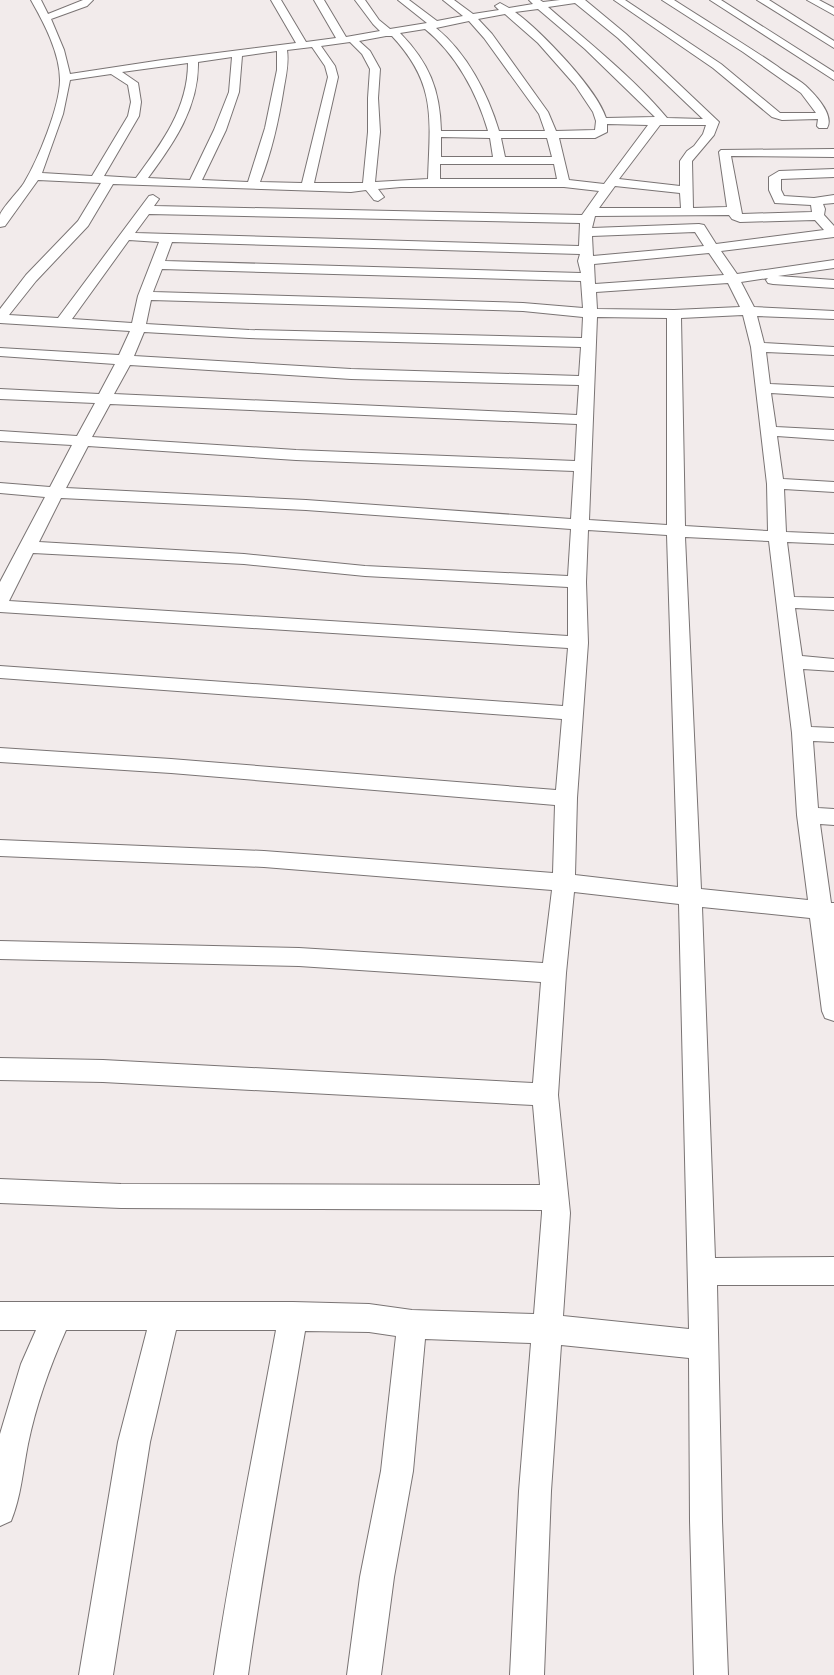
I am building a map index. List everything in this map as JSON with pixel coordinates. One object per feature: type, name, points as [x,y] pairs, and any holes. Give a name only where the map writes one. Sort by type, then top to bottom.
[{"type":"street","points":[[0,223],[34,176],[65,89],[65,78],[59,53],[46,18],[36,0]]},
{"type":"street","points":[[46,18],[78,7],[88,0]]},
{"type":"street","points":[[276,0],[303,46]]},
{"type":"street","points":[[319,0],[348,40],[366,53],[375,69],[373,98],[374,132],[368,181],[370,187],[378,196],[381,216]]},
{"type":"street","points":[[360,0],[376,22],[405,43],[422,64],[434,98],[437,134],[434,161],[434,183]]},
{"type":"street","points":[[404,0],[433,26],[475,84],[489,111],[500,161]]},
{"type":"street","points":[[448,0],[472,18],[488,36],[539,106],[547,120],[552,134],[564,182]]},
{"type":"street","points":[[437,134],[598,134],[601,132],[602,121],[597,110],[559,60],[517,16],[491,0]]},
{"type":"street","points":[[577,0],[622,36],[713,122]]},
{"type":"street","points":[[65,78],[193,59],[348,40],[433,26],[509,11],[537,3],[580,0]]},
{"type":"street","points":[[619,0],[717,66],[776,115],[782,117],[822,114],[834,111]]},
{"type":"street","points":[[667,0],[747,50],[805,91],[822,114],[829,136]]},
{"type":"street","points":[[715,0],[834,77]]},
{"type":"street","points":[[762,0],[834,45]]},
{"type":"street","points":[[812,0],[834,12]]},
{"type":"street","points":[[537,3],[588,47],[652,107],[661,120]]},
{"type":"street","points":[[307,187],[333,77],[330,66],[315,44]]},
{"type":"street","points":[[252,186],[268,140],[282,74],[282,48]]},
{"type":"street","points":[[194,184],[220,130],[234,92],[237,54]]},
{"type":"street","points":[[139,182],[180,120],[194,82],[193,59]]},
{"type":"street","points":[[96,179],[133,121],[136,109],[136,95],[133,83],[113,71]]},
{"type":"street","points":[[805,91],[822,91]]},
{"type":"street","points":[[602,121],[661,120],[713,122]]},
{"type":"street","points":[[527,1675],[535,1491],[556,1213],[545,1095],[554,972],[564,882],[566,798],[578,643],[577,582],[581,523],[581,466],[590,313],[587,248],[609,185],[661,120]]},
{"type":"street","points":[[688,210],[686,162],[708,134],[713,122]]},
{"type":"street","points":[[696,151],[834,153]]},
{"type":"street","points":[[725,152],[736,216],[740,218],[818,216],[834,233]]},
{"type":"street","points":[[434,161],[559,160]]},
{"type":"street","points":[[834,173],[782,174],[774,177],[779,200],[834,200]]},
{"type":"street","points":[[34,176],[139,182],[307,187],[370,187],[396,183],[564,182],[686,190]]},
{"type":"street","points":[[0,319],[31,278],[83,223],[109,180]]},
{"type":"street","points":[[62,323],[164,183]]},
{"type":"street","points":[[816,201],[819,209],[818,216]]},
{"type":"street","points":[[145,210],[381,216],[587,248],[733,278],[834,264]]},
{"type":"street","points":[[587,248],[688,210],[734,210]]},
{"type":"street","points":[[156,265],[587,248],[695,227],[701,230],[712,249],[733,278],[749,312],[758,347],[775,484],[777,536],[802,733],[808,815],[828,911],[834,1011]]},
{"type":"street","points":[[125,236],[587,248],[712,249],[834,233]]},
{"type":"street","points":[[0,600],[125,359],[138,328],[145,296],[167,238]]},
{"type":"street","points":[[750,276],[795,283],[834,284]]},
{"type":"street","points":[[145,296],[523,307],[590,313],[674,314],[749,312],[834,314]]},
{"type":"street","points":[[674,314],[676,532],[702,1272],[706,1521],[711,1675]]},
{"type":"street","points":[[0,319],[264,334],[588,343]]},
{"type":"street","points":[[758,347],[834,351]]},
{"type":"street","points":[[0,352],[350,374],[587,381]]},
{"type":"street","points":[[762,388],[834,392]]},
{"type":"street","points":[[0,394],[583,420]]},
{"type":"street","points":[[769,431],[834,434]]},
{"type":"street","points":[[0,436],[310,456],[581,466]]},
{"type":"street","points":[[775,484],[834,487]]},
{"type":"street","points":[[0,488],[55,493],[217,499],[581,523],[676,532],[834,539]]},
{"type":"street","points":[[28,547],[251,560],[365,571],[577,582]]},
{"type":"street","points":[[785,602],[834,604]]},
{"type":"street","points":[[0,606],[578,643]]},
{"type":"street","points":[[793,662],[834,666]]},
{"type":"street","points":[[0,672],[572,713]]},
{"type":"street","points":[[802,733],[834,735]]},
{"type":"street","points":[[0,755],[179,767],[566,798]]},
{"type":"street","points":[[808,815],[834,817]]},
{"type":"street","points":[[0,848],[264,859],[564,882],[828,911]]},
{"type":"street","points":[[0,950],[299,957],[554,972]]},
{"type":"street","points":[[0,1069],[104,1071],[545,1095]]},
{"type":"street","points":[[0,1191],[121,1196],[555,1198]]},
{"type":"street","points":[[702,1272],[834,1271]]},
{"type":"street","points":[[0,1316],[293,1316],[369,1318],[412,1324],[548,1329],[704,1345]]},
{"type":"street","points":[[0,1510],[13,1442],[36,1364],[57,1316]]},
{"type":"street","points":[[231,1675],[244,1585],[260,1506],[293,1316]]},
{"type":"street","points":[[96,1675],[134,1442],[165,1317]]},
{"type":"street","points":[[364,1675],[377,1577],[397,1471],[412,1324]]}]
